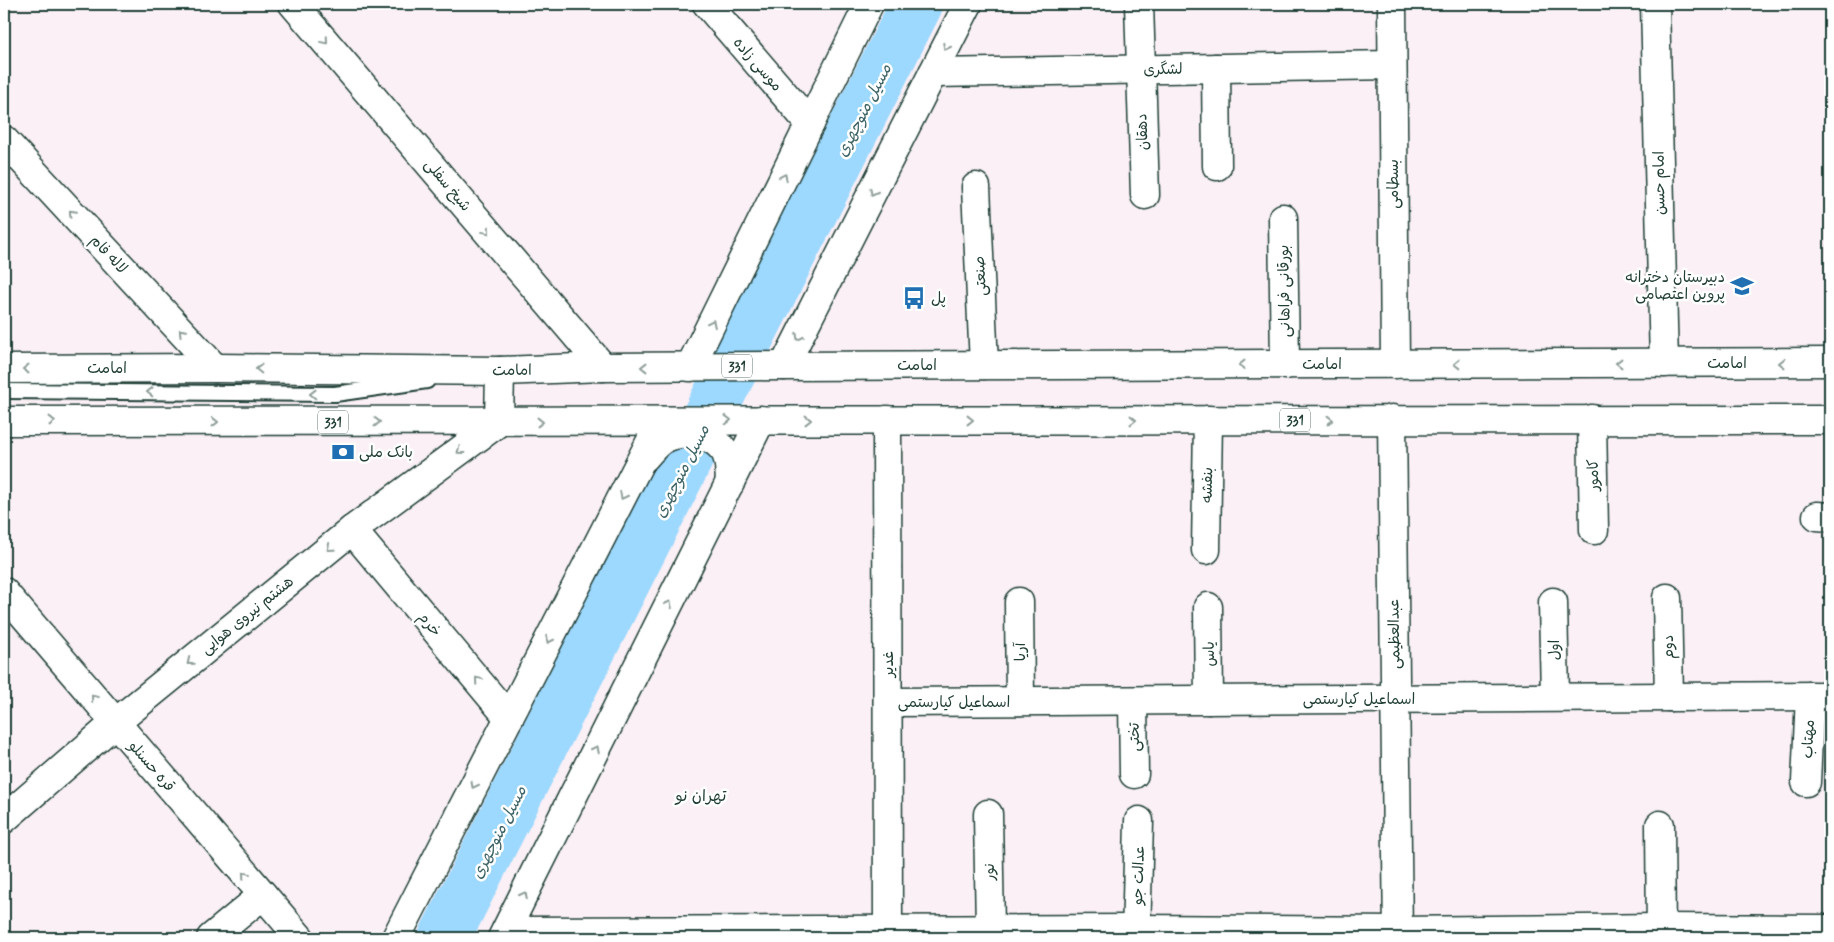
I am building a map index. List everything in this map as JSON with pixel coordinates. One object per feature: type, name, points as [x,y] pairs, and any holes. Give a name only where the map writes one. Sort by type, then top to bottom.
[{"type":"street","name":"شیخ سفلی","points":[[293,4],[603,367]]},
{"type":"street","name":"موسی زاده","points":[[707,4],[810,124]]},
{"type":"street","points":[[783,366],[968,4]]},
{"type":"street","name":"دهقان","points":[[1139,4],[1145,195]]},
{"type":"street","name":"بسطامی","points":[[1392,4],[1395,364]]},
{"type":"street","name":"امام حسن","points":[[1655,4],[1664,363]]},
{"type":"street","points":[[691,367],[810,124],[862,8]]},
{"type":"street","name":"لشگری","points":[[933,73],[1392,65]]},
{"type":"street","points":[[1216,68],[1218,166]]},
{"type":"street","name":"لاله فام","points":[[4,140],[215,368]]},
{"type":"street","name":"صنعتی","points":[[976,187],[984,365]]},
{"type":"street","name":"بورقانی فراهانی","points":[[1283,218],[1285,364]]},
{"type":"street","name":"امامت","points":[[4,369],[215,368],[500,371],[603,367],[1830,362]]},
{"type":"street","points":[[499,422],[500,371]]},
{"type":"street","name":"کامور","points":[[1592,419],[1594,530]]},
{"type":"street","points":[[760,420],[504,935],[888,934],[990,930],[1136,934],[1661,933],[1830,929]]},
{"type":"street","name":"331","points":[[4,421],[499,422],[662,428],[760,420],[1830,420]]},
{"type":"street","name":"غدیر","points":[[887,420],[888,934]]},
{"type":"street","name":"بنفشه","points":[[1206,550],[1208,420]]},
{"type":"street","name":"عبدالعظیمی","points":[[1392,420],[1398,934]]},
{"type":"street","name":"هشتم نیروی هوایی","points":[[4,819],[115,723],[352,530],[499,422]]},
{"type":"street","points":[[396,938],[640,461],[662,428],[676,435],[695,433],[711,440],[724,449],[729,462],[730,483]]},
{"type":"street","name":"خرم","points":[[352,530],[509,718]]},
{"type":"street","name":"قره حسنلو","points":[[4,592],[300,938]]},
{"type":"street","name":"دوم","points":[[1667,598],[1669,697]]},
{"type":"street","name":"آریا","points":[[1019,602],[1020,701]]},
{"type":"street","name":"اول","points":[[1553,602],[1555,698]]},
{"type":"street","name":"یاس","points":[[1208,607],[1210,700]]},
{"type":"street","name":"اسماعیل کیارستمی","points":[[888,702],[1820,696]]},
{"type":"street","name":"مهتاب","points":[[1806,782],[1820,696]]},
{"type":"street","name":"تختی","points":[[1133,701],[1134,774]]},
{"type":"street","name":"نور","points":[[988,814],[990,930]]},
{"type":"street","name":"عدالت جو","points":[[1136,934],[1139,821]]},
{"type":"street","points":[[1660,826],[1661,933]]},
{"type":"street","points":[[211,938],[263,895]]},
{"type":"lane","points":[[4,390],[335,394],[500,371]]},
{"type":"waterway","name":"مسیل منوچهری","points":[[444,938],[917,4]]},
{"type":"place","name":"دبیرستان دخترانه پروین اعتصامی","points":[[1742,286]]},
{"type":"place","name":"پل","points":[[914,298]]},
{"type":"place","name":"بانک ملی","points":[[343,452]]},
{"type":"district","name":"تهران نو","points":[[701,795]]}]
